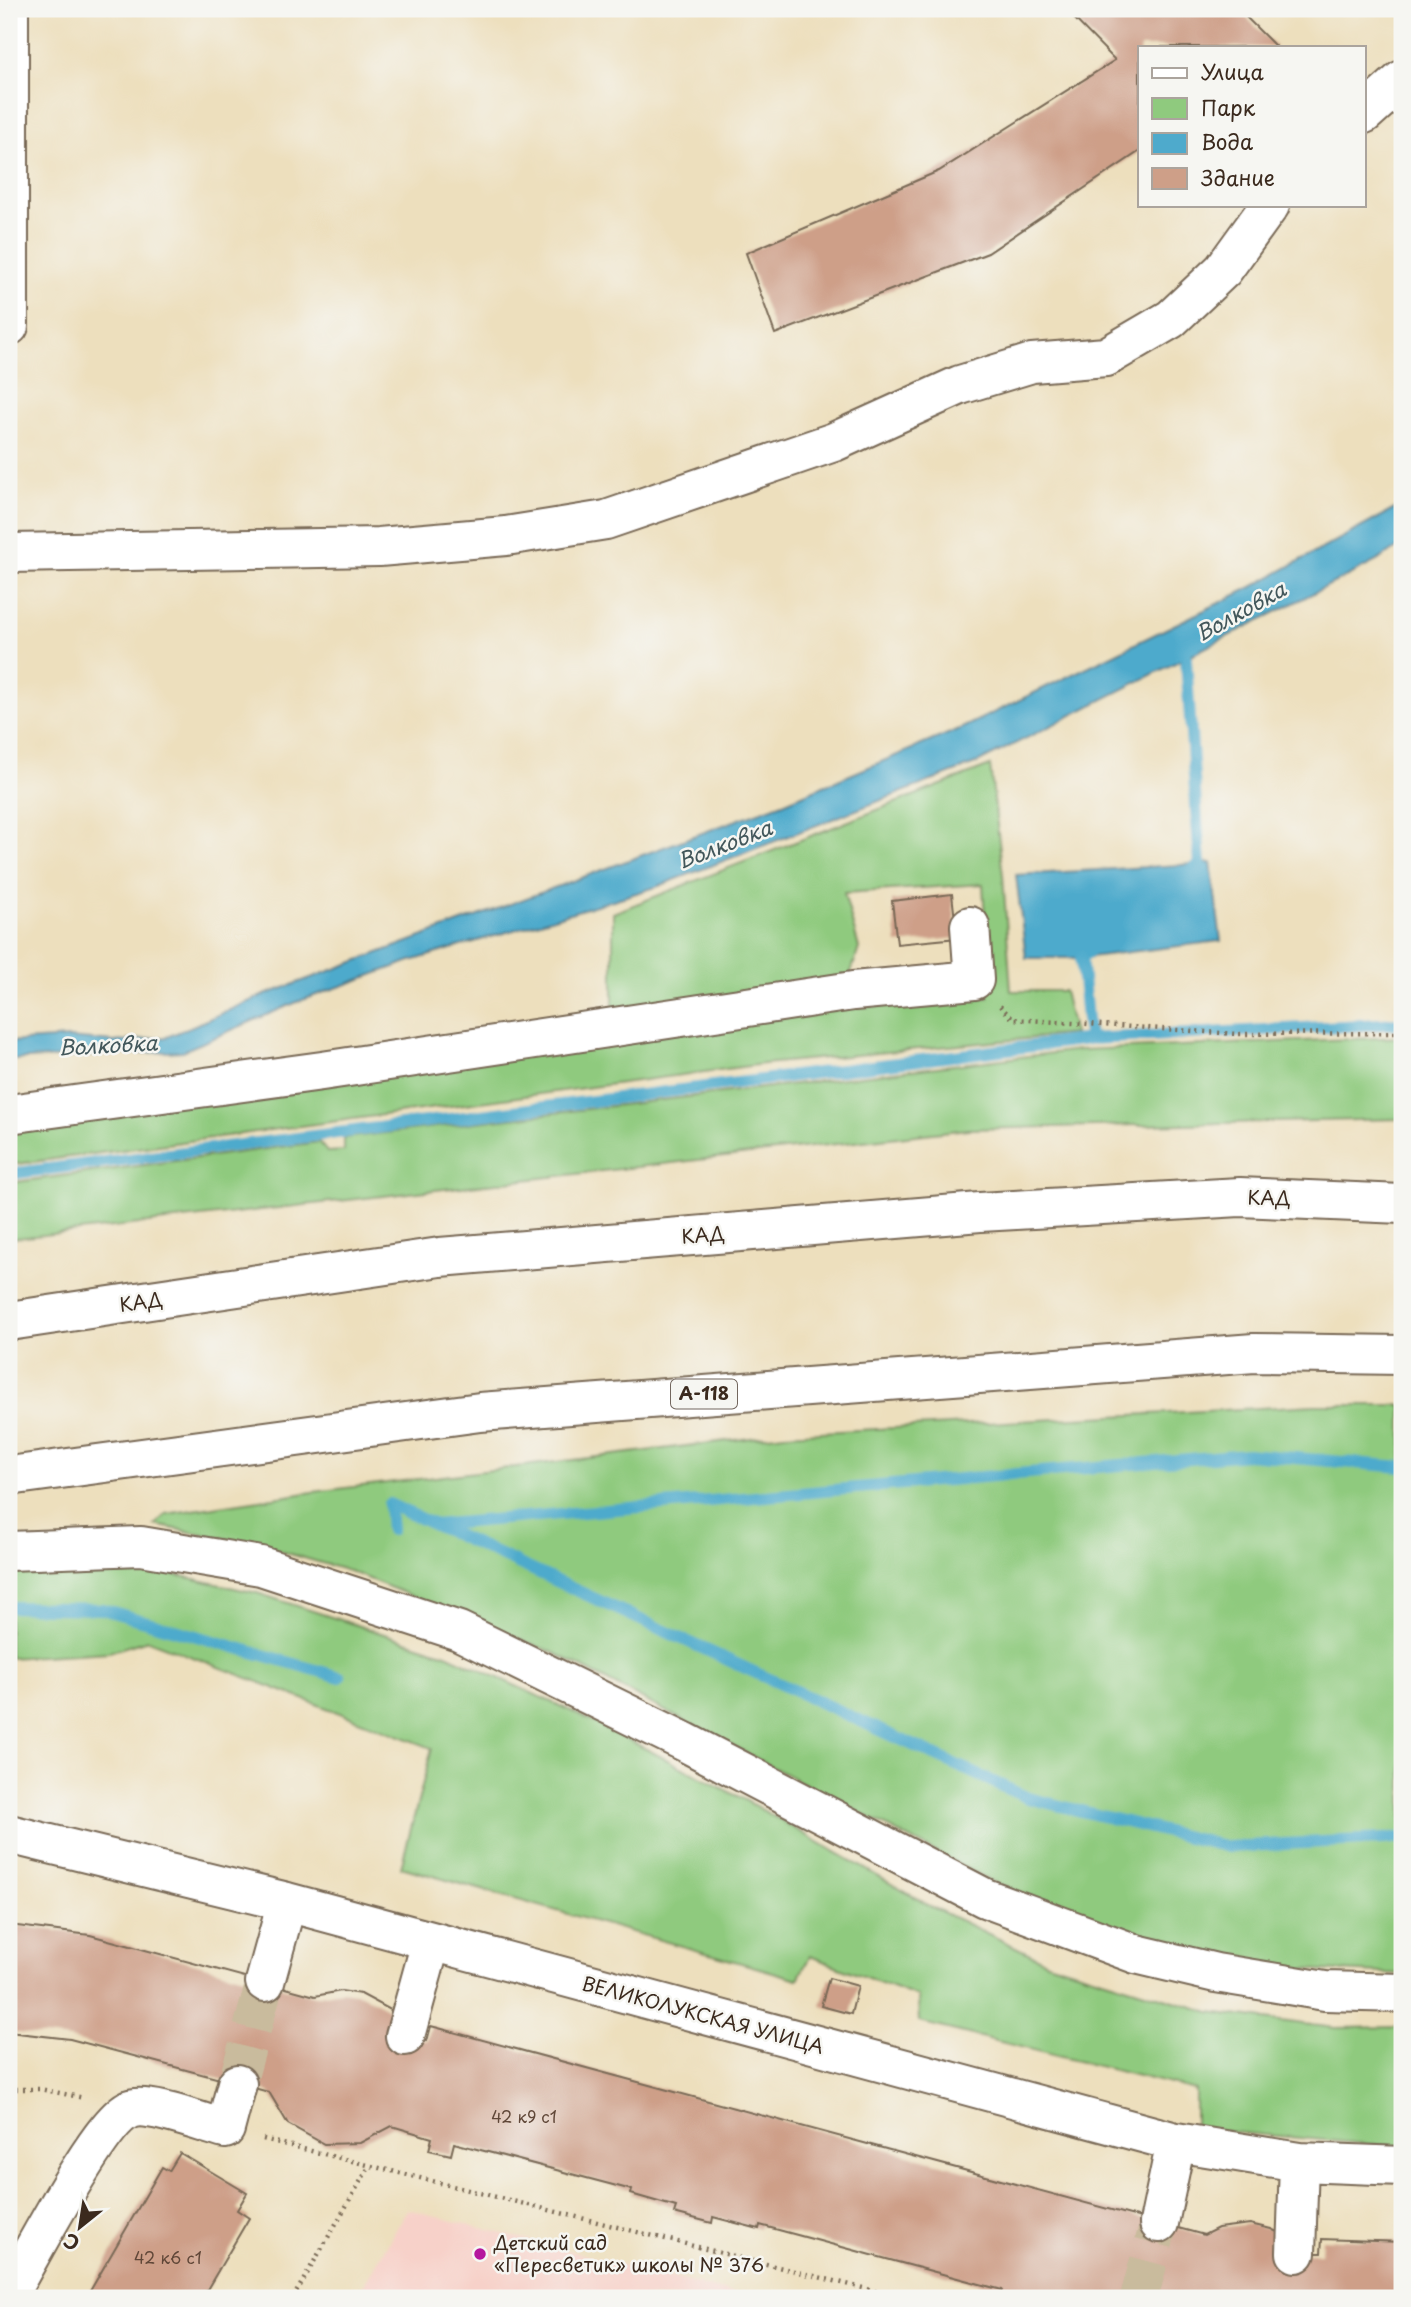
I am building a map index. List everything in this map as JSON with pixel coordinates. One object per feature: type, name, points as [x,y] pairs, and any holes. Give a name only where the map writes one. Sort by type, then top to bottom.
[{"type":"main road","points":[[9,9],[9,326]]},
{"type":"main road","points":[[1366,112],[1402,80]]},
{"type":"main road","points":[[9,553],[379,547],[506,536],[606,520],[834,443],[960,385],[1032,363],[1106,357],[1180,310],[1223,270],[1269,206]]},
{"type":"main road","points":[[9,1114],[322,1071],[853,991],[974,980],[970,926]]},
{"type":"main road","points":[[1349,1199],[1402,1182]]},
{"type":"main road","name":"КАД","points":[[9,1321],[440,1257],[981,1212],[1240,1197],[1349,1199],[1402,1204]]},
{"type":"main road","name":"А-118","points":[[9,1476],[480,1412],[1254,1353],[1402,1355]]},
{"type":"main road","points":[[9,1551],[141,1546],[261,1566],[285,1573],[459,1631],[685,1742],[985,1898],[1136,1954],[1216,1973],[1325,1991],[1402,1993]]},
{"type":"main road","name":"ВЕЛИКОЛУКСКАЯ УЛИЦА","points":[[9,1834],[287,1902],[1176,2142],[1299,2162],[1402,2166]]},
{"type":"main road","points":[[265,1982],[287,1902]]},
{"type":"main road","points":[[405,2036],[431,1942]]},
{"type":"main road","points":[[9,2293],[104,2130],[131,2109],[146,2108],[225,2129],[237,2084]]},
{"type":"main road","points":[[1158,2223],[1176,2142]]},
{"type":"main road","points":[[1296,2253],[1299,2162]]},
{"type":"path","points":[[974,980],[1013,1019],[1237,1034],[1402,1033]]},
{"type":"path","points":[[9,2089],[40,2089],[131,2109]]},
{"type":"path","points":[[225,2129],[904,2298]]},
{"type":"path","points":[[293,2298],[370,2165]]},
{"type":"shaded area","name":"Детский сад «Пересветик» школы № 376","points":[[408,2209],[750,2298],[356,2298]]},
{"type":"green space","points":[[990,766],[1003,875],[1011,991],[1064,991],[1074,1034],[764,1064],[9,1165],[9,1125],[849,1008],[989,997],[983,884],[844,893],[859,948],[848,982],[613,1022],[613,913]]},
{"type":"green space","points":[[1402,1037],[1402,1119],[968,1129],[9,1239],[9,1183],[319,1142],[327,1152],[344,1151],[344,1138],[1079,1050]]},
{"type":"green space","points":[[1315,1405],[1402,1405],[1402,1974],[1276,1968],[1142,1939],[993,1882],[554,1653],[349,1571],[259,1545],[155,1525],[166,1514],[313,1492],[784,1434]]},
{"type":"green space","points":[[67,1561],[172,1574],[257,1593],[446,1654],[584,1717],[743,1799],[930,1906],[1047,1962],[1210,2012],[1335,2028],[1402,2027],[1402,2147],[1195,2129],[1195,2090],[919,2022],[918,1997],[810,1956],[798,1979],[401,1867],[432,1748],[148,1640],[109,1652],[9,1658],[9,1562]]},
{"type":"water","name":"Волковка","points":[[1402,505],[1402,545],[1377,561],[975,764],[656,887],[411,961],[297,1002],[183,1051],[9,1060],[9,1042],[69,1038],[114,1042],[167,1037],[262,996],[783,803],[962,728],[1250,588]]},
{"type":"water","points":[[1211,863],[1221,941],[1081,958],[1026,958],[1016,875]]},
{"type":"building","points":[[1065,9],[1238,9],[1275,46],[1138,46],[1138,152],[988,253],[775,334],[746,253],[939,171],[1115,60]]},
{"type":"building","points":[[952,894],[957,938],[897,944],[892,901]]},
{"type":"building","points":[[9,1925],[90,1935],[315,1996],[341,1991],[361,1994],[404,2017],[405,2036],[427,2041],[431,2026],[1204,2235],[1218,2228],[1250,2224],[1271,2229],[1293,2240],[1292,2253],[1321,2253],[1322,2239],[1402,2242],[1402,2298],[1034,2298],[1022,2295],[1021,2298],[999,2298],[1002,2290],[760,2225],[759,2229],[713,2217],[712,2223],[674,2213],[676,2207],[631,2194],[632,2190],[454,2143],[451,2155],[429,2150],[432,2138],[392,2126],[360,2143],[324,2144],[288,2124],[269,2092],[70,2039],[9,2032]]},
{"type":"building","points":[[829,1978],[858,1986],[851,2014],[821,2006]]},
{"type":"building","points":[[180,2153],[247,2193],[237,2210],[249,2218],[202,2298],[86,2298],[162,2167],[169,2171]]},
{"type":"waterway","points":[[1185,645],[1200,864],[1188,873]]},
{"type":"waterway","points":[[1089,1039],[1081,958],[1094,947]]},
{"type":"waterway","points":[[9,1174],[1089,1039],[1402,1023]]},
{"type":"waterway","points":[[434,1525],[1247,1454],[1402,1467]]},
{"type":"waterway","points":[[391,1530],[389,1504],[1028,1798],[1228,1847],[1402,1838]]},
{"type":"waterway","points":[[9,1607],[102,1609],[340,1677]]},
{"type":"tunnel","points":[[237,2084],[265,1982]]},
{"type":"tunnel","points":[[1139,2298],[1159,2223]]},
{"type":"place","name":"Детский сад «Пересветик» школы № 376","points":[[480,2254]]}]
